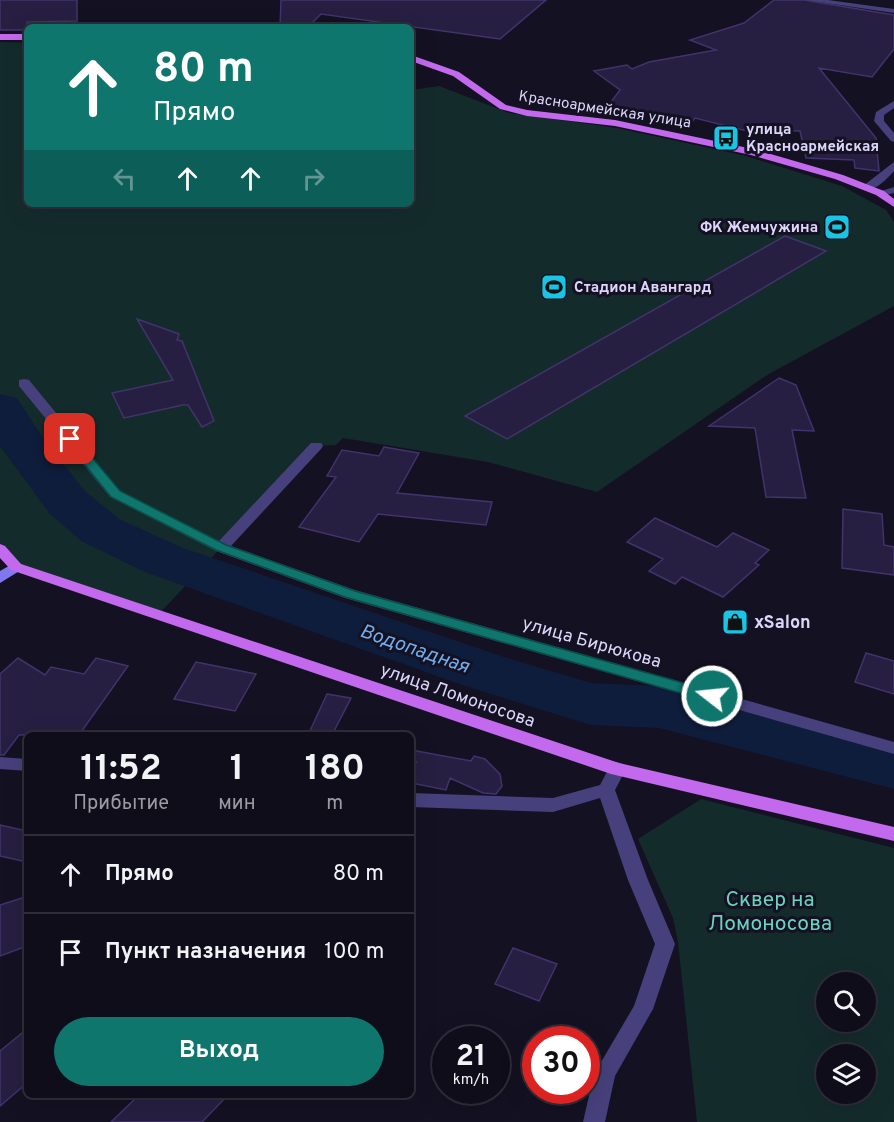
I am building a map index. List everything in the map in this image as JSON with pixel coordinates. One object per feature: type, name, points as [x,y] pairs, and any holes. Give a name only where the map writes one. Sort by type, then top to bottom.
[{"type":"main road","points":[[0,38],[24,37]]},
{"type":"main road","name":"Красноармейская улица","points":[[414,59],[456,74],[503,107],[681,135],[839,177],[880,193],[894,204]]},
{"type":"main road","points":[[0,549],[16,567],[0,578]]},
{"type":"main road","name":"улица Ломоносова","points":[[16,567],[617,768],[894,834]]},
{"type":"street","points":[[810,0],[894,11]]},
{"type":"street","points":[[894,104],[879,114],[879,121],[894,139]]},
{"type":"street","points":[[867,188],[882,178],[894,165]]},
{"type":"street","points":[[880,193],[894,190]]},
{"type":"street","name":"улица Бирюкова","points":[[24,383],[115,494],[221,548],[350,594],[894,748]]},
{"type":"street","points":[[221,548],[316,446]]},
{"type":"street","points":[[0,763],[24,765]]},
{"type":"street","points":[[594,1122],[605,1074],[643,1009],[665,944],[638,880],[606,790],[617,768]]},
{"type":"street","points":[[414,800],[553,806],[606,790]]},
{"type":"green space","name":"Стадион Авангард","points":[[0,42],[24,43],[24,207],[414,207],[414,90],[439,86],[509,113],[617,128],[746,156],[842,186],[886,210],[894,222],[894,306],[767,375],[597,492],[488,462],[343,438],[336,445],[316,446],[158,615],[17,567],[0,549]]},
{"type":"green space","name":"Сквер на Ломоносова","points":[[701,799],[894,848],[894,1122],[697,1122],[678,942],[673,918],[638,839]]},
{"type":"building","points":[[0,0],[77,0],[77,21],[27,22],[24,24],[24,30],[0,30]]},
{"type":"building","points":[[281,0],[546,0],[500,39],[414,27],[414,24],[393,24],[321,14],[311,24],[280,24]]},
{"type":"building","points":[[774,0],[804,0],[894,15],[894,49],[872,77],[819,68],[876,138],[879,171],[855,168],[854,160],[806,158],[800,131],[774,130],[767,136],[695,118],[692,122],[663,117],[665,115],[608,106],[620,90],[594,71],[627,65],[632,69],[649,62],[716,50],[690,40],[744,23]]},
{"type":"building","points":[[785,236],[826,251],[507,439],[465,416]]},
{"type":"building","points":[[137,319],[179,334],[177,340],[182,341],[214,421],[202,427],[188,405],[124,418],[112,393],[173,380]]},
{"type":"building","points":[[779,378],[796,385],[814,431],[792,430],[806,498],[766,497],[755,428],[709,426]]},
{"type":"building","points":[[384,447],[419,453],[397,493],[492,502],[486,525],[378,514],[359,542],[299,527],[336,477],[327,476],[342,450],[379,456]]},
{"type":"building","points":[[843,509],[882,514],[884,545],[894,547],[894,575],[842,568]]},
{"type":"building","points":[[655,518],[717,547],[733,533],[769,550],[755,563],[759,565],[723,597],[682,577],[675,584],[649,571],[663,559],[627,542]]},
{"type":"building","points":[[866,653],[894,661],[894,694],[855,682]]},
{"type":"building","points":[[18,658],[45,675],[51,667],[84,674],[96,658],[128,666],[81,732],[24,732],[24,735],[19,735],[4,755],[0,755],[0,674]]},
{"type":"building","points":[[196,662],[256,674],[235,711],[174,699]]},
{"type":"building","points":[[327,694],[351,698],[334,732],[309,732]]},
{"type":"building","points":[[414,751],[471,761],[474,756],[485,759],[500,774],[502,786],[496,794],[483,793],[450,778],[446,790],[414,784],[414,762],[417,762],[414,761]]},
{"type":"building","points":[[0,825],[24,830],[24,861],[0,856]]},
{"type":"building","points":[[22,898],[24,904],[24,947],[0,956],[0,905]]},
{"type":"building","points":[[513,948],[557,964],[539,1001],[495,984]]},
{"type":"building","points":[[24,1031],[24,1086],[0,1106],[0,1051]]},
{"type":"building","points":[[136,1098],[225,1098],[202,1122],[111,1122]]},
{"type":"waterway","name":"Водопадная","points":[[0,408],[26,449],[67,502],[100,530],[164,560],[483,671],[591,704],[659,707],[894,766]]},
{"type":"place","name":"улица Красноармейская","points":[[726,138]]},
{"type":"place","name":"ФК Жемчужина","points":[[837,227]]},
{"type":"place","name":"Стадион Авангард","points":[[554,287]]},
{"type":"place","name":"xSalon","points":[[735,622]]},
{"type":"route","points":[[70,439],[115,494],[221,548],[350,594],[712,696]]}]
